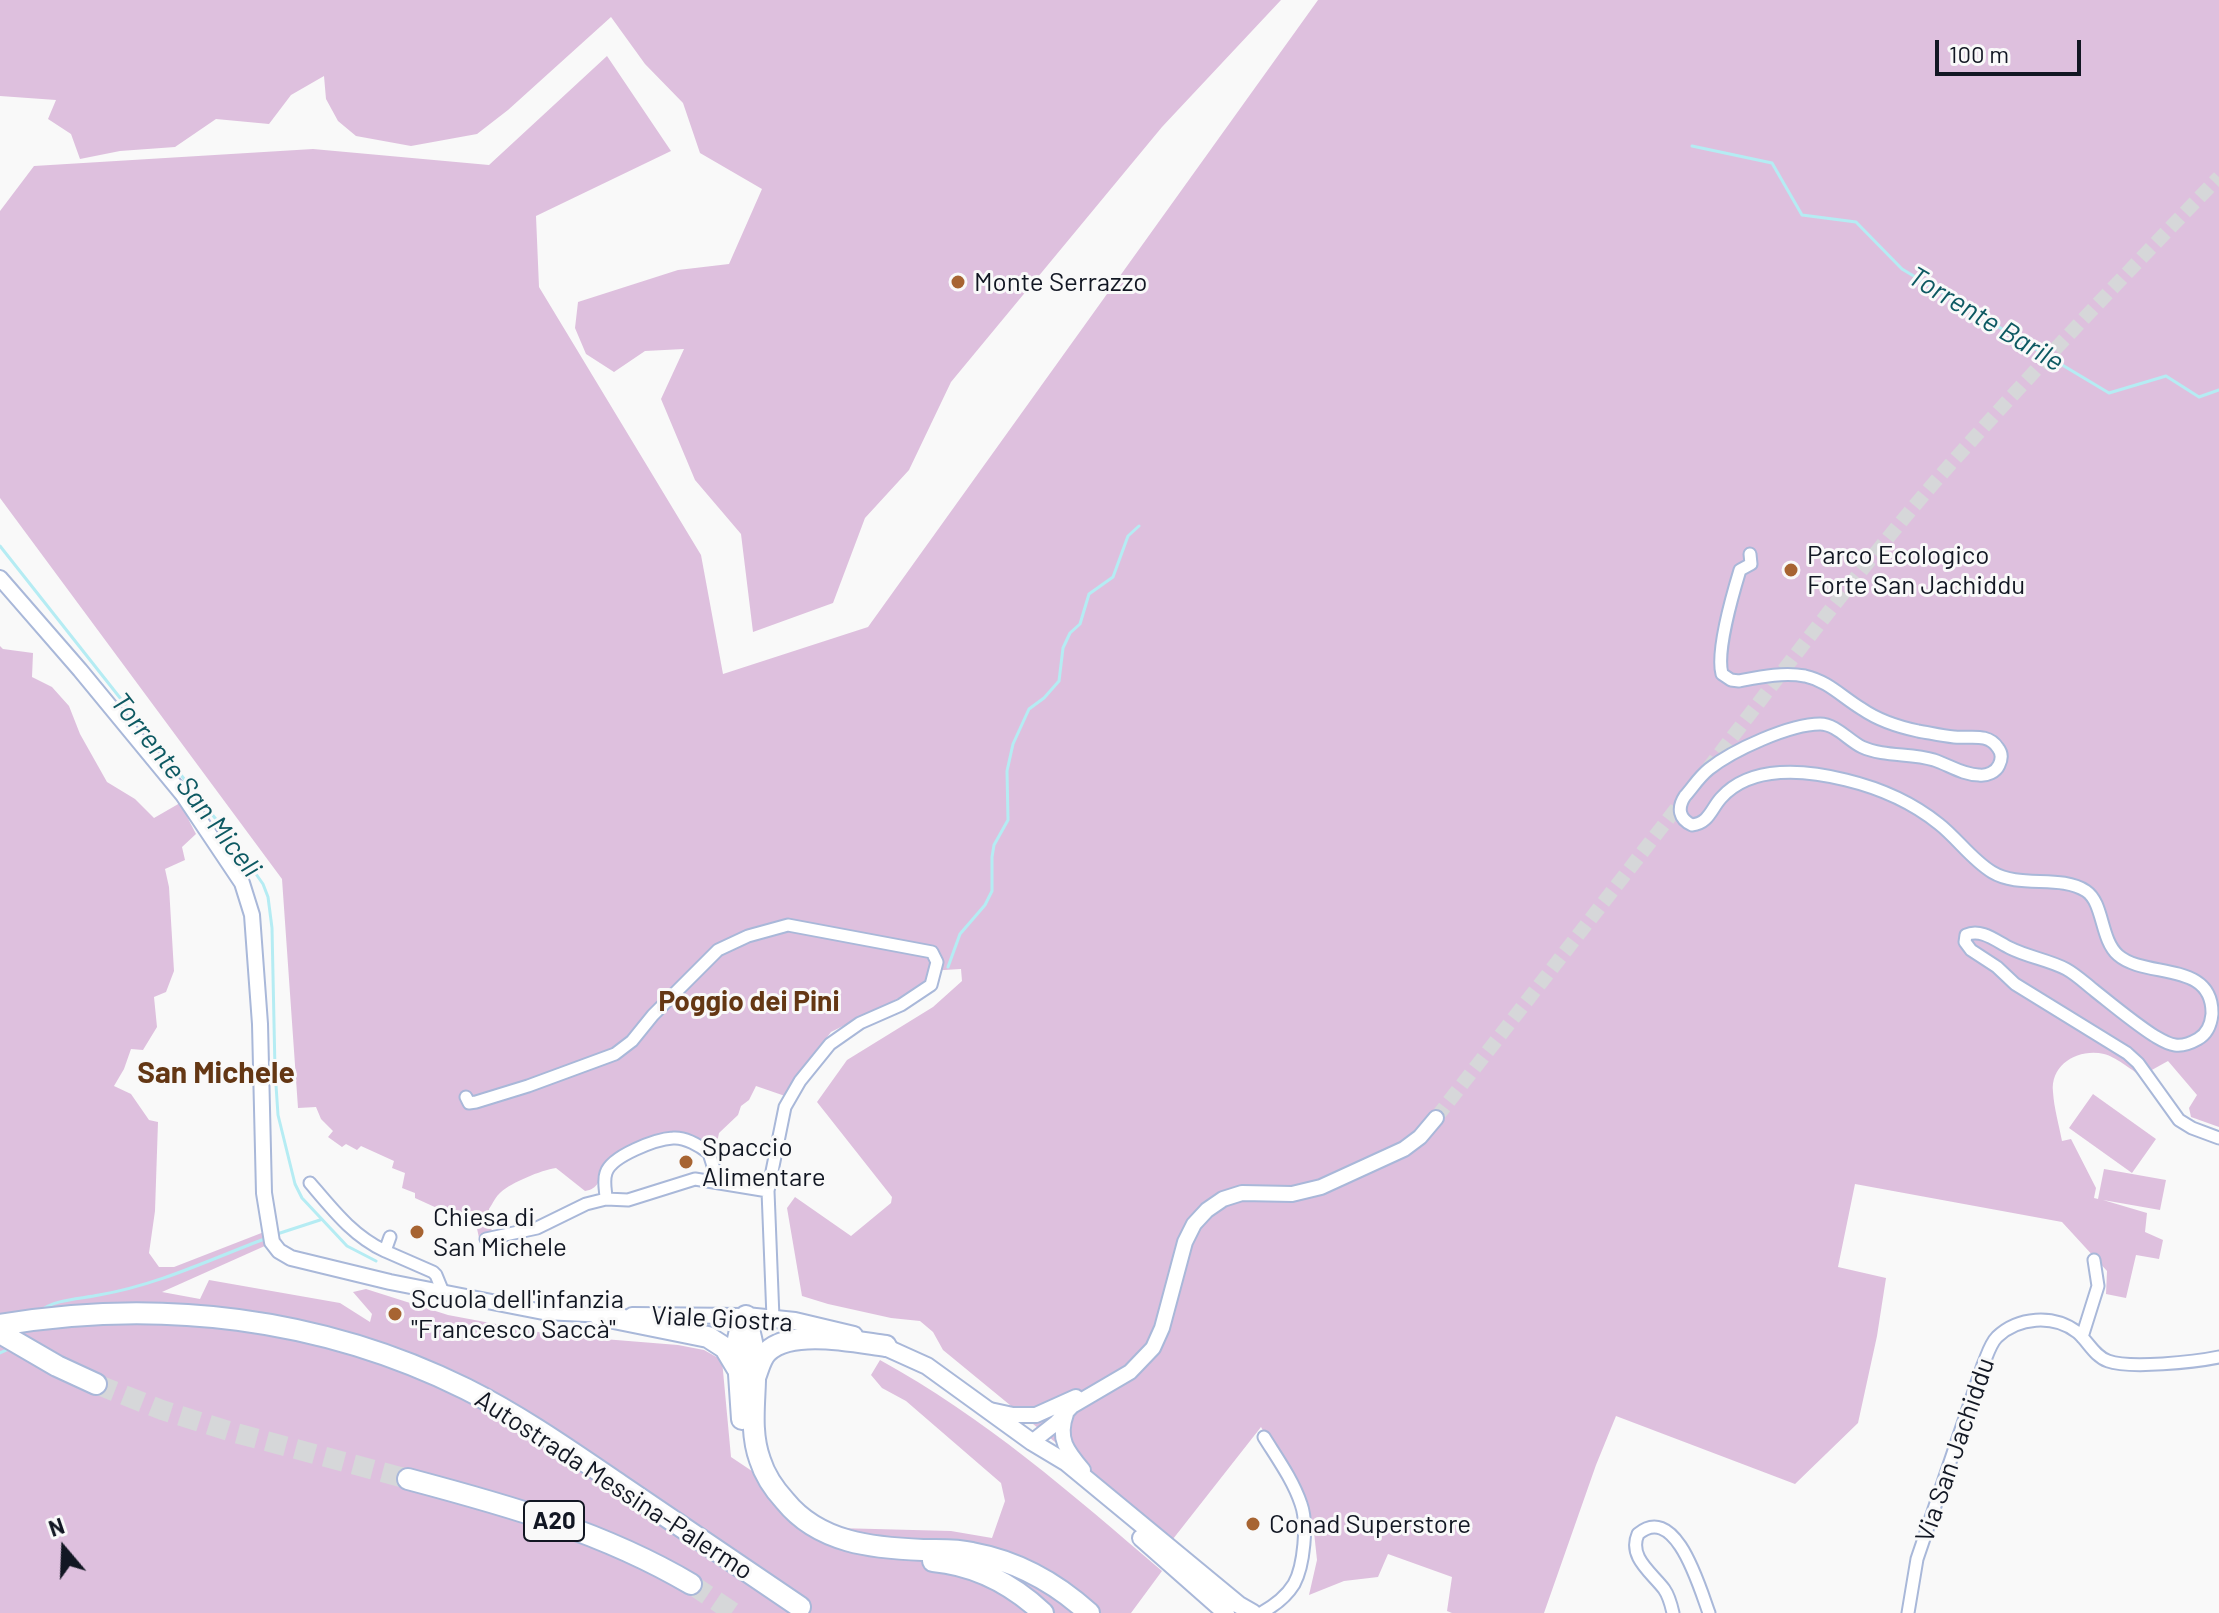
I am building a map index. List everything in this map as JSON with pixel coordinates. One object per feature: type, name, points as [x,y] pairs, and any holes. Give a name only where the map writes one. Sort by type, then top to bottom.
[{"type":"highway","name":"Autostrada Messina-Palermo","points":[[4,1327],[106,1313],[202,1315],[317,1334],[380,1353],[436,1375],[497,1405],[568,1449],[800,1607]]},
{"type":"highway","points":[[599,1315],[708,1337],[730,1354],[748,1379]]},
{"type":"highway","points":[[746,1316],[755,1356],[748,1379],[742,1432],[745,1454],[756,1482],[769,1503],[797,1530],[834,1551],[866,1558],[959,1550],[1000,1560],[1050,1583],[1089,1613]]},
{"type":"highway","name":"Autostrada Messina-Palermo","points":[[4,1327],[57,1366],[96,1384]]},
{"type":"highway","points":[[748,1379],[762,1358],[787,1340],[845,1340],[886,1346]]},
{"type":"highway","name":"Autostrada Messina-Palermo","points":[[408,1479],[591,1534],[647,1559],[691,1584]]},
{"type":"highway","points":[[903,1554],[981,1572],[1016,1591],[1043,1613]]},
{"type":"main road","name":"Viale Giostra","points":[[746,1316],[819,1325],[886,1346],[927,1366],[1032,1442],[1067,1463],[1233,1601],[1253,1613]]},
{"type":"main road","name":"Viale Giostra","points":[[1032,1442],[1058,1470],[1100,1502],[1226,1613]]},
{"type":"street","points":[[1750,554],[1751,564],[1740,570],[1736,583],[1720,659],[1722,674],[1739,681],[1785,674],[1818,679],[1871,715],[1887,722],[1946,737],[1991,740],[2000,750],[2001,760],[1999,767],[1988,774],[1969,774],[1935,761],[1865,749],[1826,725],[1808,725],[1757,742],[1709,769],[1681,801],[1681,817],[1692,825],[1704,822],[1732,787],[1768,773],[1784,771],[1846,780],[1917,808],[1994,874],[2014,881],[2067,885],[2086,891],[2094,900],[2106,937],[2117,954],[2134,963],[2189,977],[2205,990],[2212,1015],[2201,1037],[2178,1046],[2165,1042],[2132,1021],[2068,970],[1980,933],[1966,935],[1965,942],[2015,984],[2127,1053],[2138,1063],[2175,1116],[2184,1124],[2219,1138]]},
{"type":"street","name":"Viale Giostra","points":[[0,578],[183,795],[242,883],[250,906],[253,930],[263,1067],[263,1175],[271,1235],[279,1251],[291,1258],[390,1282],[543,1312],[746,1316]]},
{"type":"street","points":[[466,1097],[469,1103],[476,1102],[615,1054],[632,1041],[670,997],[718,950],[748,936],[788,925],[932,952],[937,962],[931,985],[901,1005],[860,1023],[830,1044],[800,1081],[785,1107],[768,1191],[773,1318]]},
{"type":"street","points":[[1032,1442],[1072,1406],[1130,1372],[1153,1348],[1162,1328],[1185,1242],[1194,1224],[1207,1210],[1223,1199],[1242,1193],[1299,1193],[1321,1187],[1404,1149],[1420,1137],[1436,1118]]},
{"type":"street","points":[[606,1199],[605,1176],[611,1165],[631,1152],[672,1138],[688,1141],[709,1153],[718,1182]]},
{"type":"street","points":[[486,1239],[537,1228],[574,1208],[606,1199],[628,1200],[695,1179],[768,1191]]},
{"type":"street","points":[[310,1183],[358,1236],[433,1272],[443,1292]]},
{"type":"street","points":[[385,1251],[390,1237]]},
{"type":"street","points":[[2082,1337],[2098,1286],[2094,1260]]},
{"type":"street","name":"Via San Jachiddu","points":[[1908,1613],[1917,1559],[1994,1341],[2010,1329],[2042,1319],[2066,1326],[2082,1337],[2102,1358],[2117,1363],[2219,1357]]},
{"type":"street","points":[[990,1410],[1027,1416],[1050,1410],[1099,1389]]},
{"type":"street","points":[[1032,1442],[1039,1421],[1050,1410]]},
{"type":"street","points":[[1066,1413],[1062,1424],[1063,1441],[1079,1466],[1107,1497]]},
{"type":"street","points":[[1264,1437],[1296,1493],[1304,1515],[1300,1569],[1277,1613]]},
{"type":"street","points":[[1673,1613],[1666,1593],[1636,1554],[1636,1537],[1651,1527],[1667,1530],[1683,1549],[1709,1613]]},
{"type":"street","points":[[1261,1613],[1283,1598]]},
{"type":"shaded area","points":[[0,0],[1281,0],[1162,127],[951,382],[909,470],[865,518],[833,603],[753,632],[741,534],[695,480],[661,399],[684,349],[645,351],[614,372],[586,354],[575,328],[578,302],[678,270],[729,264],[762,189],[700,153],[683,103],[645,64],[611,17],[477,134],[411,146],[356,136],[338,121],[326,99],[324,76],[291,95],[269,124],[216,119],[175,147],[120,151],[80,159],[71,134],[48,119],[56,100],[0,96]]},
{"type":"shaded area","points":[[1318,0],[2219,0],[2219,1127],[2191,1117],[2189,1108],[2197,1095],[2168,1061],[2141,1076],[2108,1055],[2085,1053],[2068,1060],[2056,1073],[2053,1092],[2062,1141],[2071,1139],[2096,1188],[2094,1198],[2098,1199],[2104,1169],[2166,1180],[2160,1210],[2103,1200],[2147,1213],[2145,1232],[2163,1240],[2159,1259],[2136,1255],[2126,1298],[2106,1294],[2107,1271],[2062,1222],[1855,1184],[1838,1267],[1886,1278],[1858,1423],[1795,1484],[1616,1416],[1544,1613],[1452,1613],[1447,1611],[1452,1577],[1388,1554],[1378,1577],[1344,1581],[1309,1595],[1317,1560],[1313,1523],[1261,1427],[1173,1539],[943,1350],[933,1332],[920,1321],[891,1318],[802,1296],[787,1208],[795,1197],[851,1236],[891,1203],[892,1197],[817,1102],[847,1060],[933,1007],[962,981],[961,969],[927,971],[925,981],[913,991],[831,1032],[785,1096],[756,1086],[738,1115],[709,1148],[677,1135],[604,1168],[596,1186],[585,1191],[556,1168],[535,1174],[506,1188],[498,1196],[489,1209],[492,1234],[479,1238],[472,1211],[450,1214],[415,1198],[415,1193],[402,1188],[405,1173],[392,1168],[394,1161],[361,1146],[357,1150],[346,1144],[342,1147],[328,1137],[333,1131],[321,1119],[316,1107],[298,1108],[282,879],[0,498],[0,211],[34,166],[313,149],[489,165],[607,56],[671,151],[536,216],[539,287],[701,555],[723,674],[868,627]]},
{"type":"shaded area","points":[[0,646],[33,653],[32,677],[52,687],[69,706],[80,734],[107,782],[135,799],[154,818],[180,803],[196,834],[182,847],[185,860],[165,869],[169,887],[174,971],[166,992],[154,997],[157,1027],[143,1050],[131,1049],[114,1086],[131,1094],[149,1120],[158,1122],[155,1211],[149,1253],[159,1267],[174,1267],[264,1232],[267,1245],[162,1292],[200,1299],[209,1280],[340,1303],[370,1322],[372,1314],[353,1292],[366,1289],[448,1315],[554,1335],[704,1350],[722,1360],[731,1457],[837,1528],[951,1531],[992,1538],[1005,1501],[1001,1483],[906,1401],[882,1388],[871,1375],[880,1360],[991,1432],[1061,1485],[1162,1571],[1131,1613],[0,1613]]},
{"type":"shaded area","points":[[2093,1094],[2156,1139],[2132,1173],[2069,1128]]},
{"type":"waterway","name":"Torrente Barile","points":[[1692,146],[1772,163],[1802,215],[1856,222],[1902,269],[2109,393],[2166,376],[2199,397],[2219,390]]},
{"type":"waterway","points":[[948,967],[960,934],[985,905],[992,891],[994,845],[1008,820],[1007,771],[1013,744],[1029,709],[1059,681],[1063,648],[1070,633],[1080,624],[1089,594],[1113,577],[1128,536],[1139,526]]},
{"type":"waterway","name":"Torrente San Miceli","points":[[0,546],[230,837],[263,884],[272,928],[278,1115],[295,1184],[302,1198],[347,1246],[376,1261]]},
{"type":"waterway","points":[[274,1235],[320,1220]]},
{"type":"waterway","points":[[40,1311],[60,1302],[121,1291],[163,1278],[267,1238]]},
{"type":"waterway","points":[[0,1353],[11,1348]]},
{"type":"tunnel","points":[[1707,770],[1846,590],[1933,484],[2038,367],[2219,177]]},
{"type":"tunnel","points":[[1436,1118],[1686,796]]},
{"type":"tunnel","points":[[96,1384],[162,1410],[232,1432],[408,1479]]},
{"type":"tunnel","points":[[691,1584],[734,1613]]},
{"type":"place","name":"Monte Serrazzo","points":[[958,282]]},
{"type":"place","name":"Parco Ecologico Forte San Jachiddu","points":[[1791,570]]},
{"type":"place","name":"Spaccio Alimentare","points":[[686,1162]]},
{"type":"place","name":"Chiesa di San Michele","points":[[417,1232]]},
{"type":"place","name":"Scuola dell'infanzia \"Francesco Saccà\"","points":[[395,1314]]},
{"type":"place","name":"Conad Superstore","points":[[1253,1524]]},
{"type":"district","name":"Poggio dei Pini","points":[[749,1002]]},
{"type":"district","name":"San Michele","points":[[216,1073]]}]
